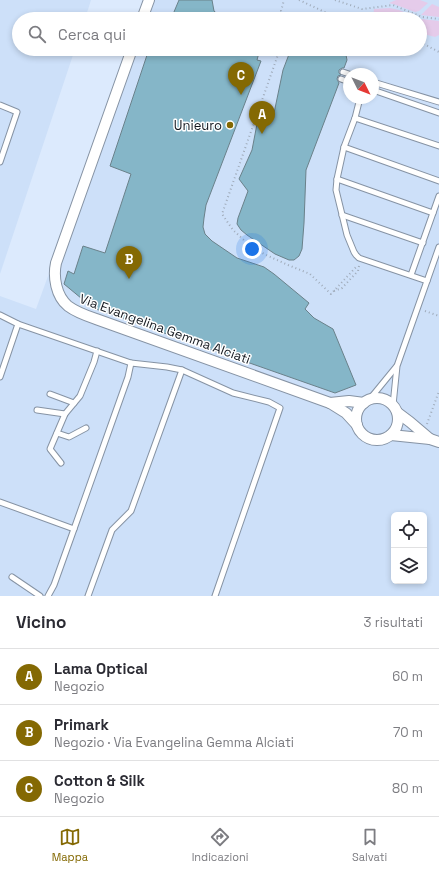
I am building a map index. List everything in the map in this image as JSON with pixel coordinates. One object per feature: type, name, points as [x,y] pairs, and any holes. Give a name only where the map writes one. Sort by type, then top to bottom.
[{"type":"street","points":[[145,12],[149,0]]},
{"type":"street","name":"Via Evangelina Gemma Alciati","points":[[130,56],[56,263],[54,275],[55,282],[62,300],[68,306],[80,313],[330,403],[346,413],[357,425]]},
{"type":"street","points":[[395,409],[398,425],[395,431],[386,438],[374,440],[363,435],[359,430],[356,419],[360,407],[366,401],[381,398],[386,400],[410,422],[431,438]]},
{"type":"street","name":"Via Evangelina Gemma Alciati","points":[[330,403],[366,401]]},
{"type":"street","points":[[391,435],[431,438]]},
{"type":"lane","points":[[379,84],[439,102]]},
{"type":"lane","points":[[379,92],[439,113]]},
{"type":"lane","points":[[358,104],[344,147],[336,190],[347,235],[356,255],[359,258],[427,281]]},
{"type":"lane","points":[[0,105],[17,112],[0,162]]},
{"type":"lane","points":[[354,118],[439,146]]},
{"type":"lane","points":[[344,147],[439,181]]},
{"type":"lane","points":[[337,179],[433,213]]},
{"type":"lane","points":[[411,275],[439,196]]},
{"type":"lane","points":[[342,215],[422,243]]},
{"type":"lane","points":[[395,409],[397,366],[439,247]]},
{"type":"lane","points":[[0,315],[18,324],[132,363],[167,366],[182,370],[233,393],[268,402],[280,408],[215,596]]},
{"type":"lane","points":[[0,377],[18,324]]},
{"type":"lane","points":[[61,463],[50,449],[65,414],[80,396],[97,351]]},
{"type":"lane","points":[[48,596],[54,585],[132,363]]},
{"type":"lane","points":[[366,401],[397,366]]},
{"type":"lane","points":[[88,596],[112,530],[131,511],[182,370]]},
{"type":"lane","points":[[50,394],[74,403]]},
{"type":"lane","points":[[37,410],[65,414]]},
{"type":"lane","points":[[57,433],[70,438],[86,428]]},
{"type":"lane","points":[[0,502],[74,529]]},
{"type":"lane","points":[[12,577],[40,596]]},
{"type":"path","points":[[282,12],[284,0]]},
{"type":"path","points":[[299,0],[324,12]]},
{"type":"path","points":[[335,0],[362,9],[393,5],[410,12]]},
{"type":"path","points":[[427,18],[439,19]]},
{"type":"path","points":[[427,46],[439,52]]},
{"type":"path","points":[[278,56],[222,214],[233,230],[246,242],[264,254],[310,274],[331,294],[333,291],[342,288],[358,271]]},
{"type":"path","points":[[333,291],[355,268]]},
{"type":"path","points":[[418,308],[439,316]]},
{"type":"path","points":[[431,438],[439,391]]},
{"type":"shaded area","points":[[0,0],[91,0],[87,12],[12,12],[12,56],[73,56],[0,274]]},
{"type":"shaded area","points":[[149,0],[439,0],[439,596],[0,596],[0,296],[36,309],[128,56],[427,56],[427,12],[145,12]]},
{"type":"shaded area","points":[[396,0],[420,0],[428,3],[419,11],[415,12],[389,3]]},
{"type":"shaded area","points":[[432,4],[439,7],[439,17],[427,16],[427,12],[424,12]]},
{"type":"shaded area","points":[[390,8],[404,12],[374,12],[374,9]]},
{"type":"shaded area","points":[[427,20],[439,21],[439,35],[435,37],[427,35]]},
{"type":"building","points":[[179,0],[212,0],[215,12],[174,12]]},
{"type":"building","points":[[147,56],[258,56],[257,60],[261,61],[206,205],[203,227],[205,234],[212,241],[237,258],[264,267],[309,303],[305,309],[314,318],[333,329],[356,385],[335,393],[93,308],[64,284],[68,271],[74,274],[83,246],[105,253],[131,174],[110,166]]},
{"type":"building","points":[[288,56],[346,56],[347,60],[344,68],[339,70],[341,75],[338,76],[337,79],[339,83],[306,170],[302,249],[299,256],[294,260],[289,260],[275,254],[247,235],[237,224],[248,191],[239,179],[252,150],[257,124],[273,118],[283,70]]},
{"type":"place","name":"Cotton & Silk","points":[[241,95]]},
{"type":"place","name":"Unieuro","points":[[230,125]]},
{"type":"place","name":"Lama Optical","points":[[262,134]]},
{"type":"place","name":"Primark","points":[[129,279]]}]
